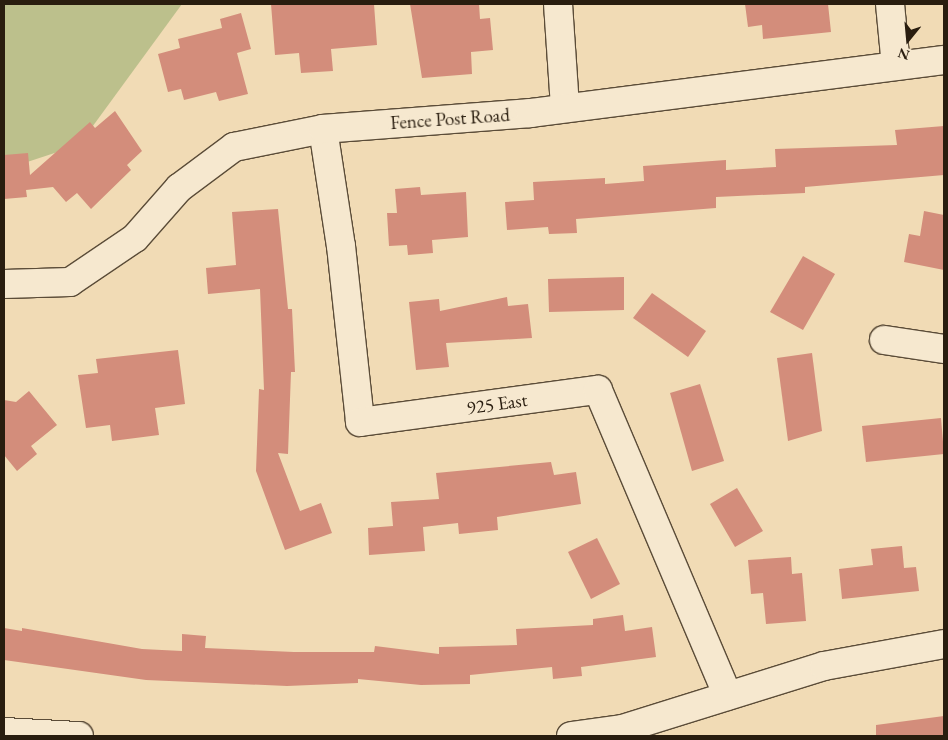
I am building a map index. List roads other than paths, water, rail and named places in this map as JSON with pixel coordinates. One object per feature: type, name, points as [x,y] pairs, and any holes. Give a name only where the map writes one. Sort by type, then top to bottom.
[{"type":"street","points":[[558,4],[565,108]]},
{"type":"street","points":[[890,4],[896,66]]},
{"type":"street","name":"Fence Post Road","points":[[4,284],[70,282],[135,238],[179,188],[234,147],[323,129],[565,108],[944,60]]},
{"type":"street","name":"925 East","points":[[323,129],[341,246],[360,422],[598,390],[728,696]]},
{"type":"street","points":[[884,340],[944,349]]},
{"type":"street","points":[[571,736],[622,729],[824,666],[944,644]]},
{"type":"street","points":[[4,732],[69,736]]}]
